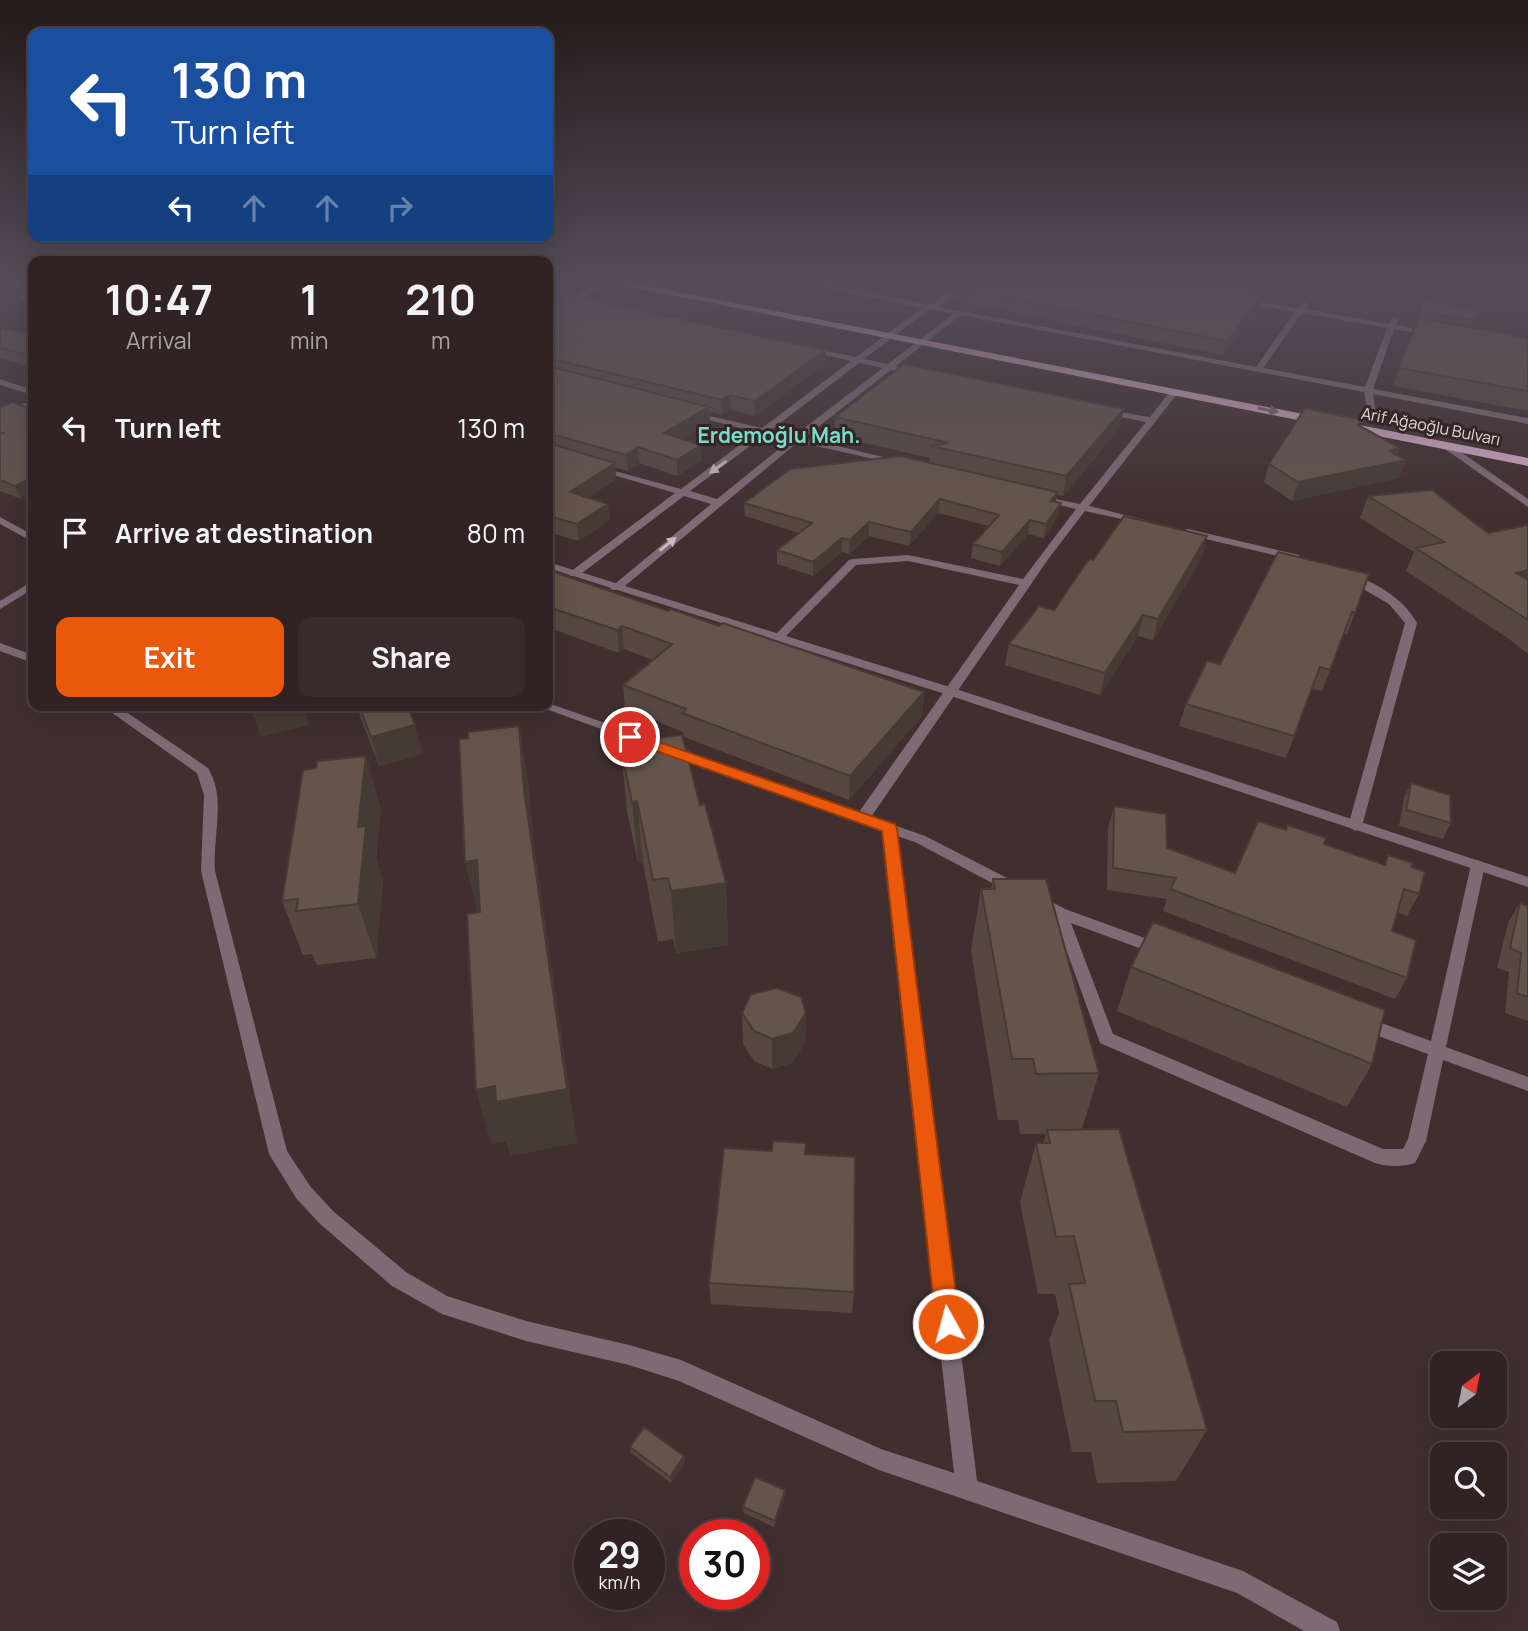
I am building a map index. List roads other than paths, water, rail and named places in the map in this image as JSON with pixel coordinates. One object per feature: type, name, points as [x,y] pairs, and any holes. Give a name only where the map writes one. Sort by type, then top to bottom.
[{"type":"highway","name":"Arif Ağaoğlu Bulvarı","points":[[1011,361],[1528,462]]},
{"type":"highway","name":"Arif Ağaoğlu Bulvarı","points":[[1079,361],[1399,423]]},
{"type":"highway","name":"Arif Ağaoğlu Bulvarı","points":[[1438,431],[1451,433]]},
{"type":"street","points":[[574,574],[858,361]]},
{"type":"street","points":[[863,361],[931,376]]},
{"type":"street","points":[[616,588],[796,439],[899,361]]},
{"type":"street","points":[[1212,361],[1528,421]]},
{"type":"street","points":[[1258,370],[1264,361]]},
{"type":"street","points":[[1373,418],[1368,391],[1379,361]]},
{"type":"street","points":[[0,382],[28,391]]},
{"type":"street","points":[[862,819],[1026,583],[1174,392]]},
{"type":"street","points":[[0,415],[28,405]]},
{"type":"street","points":[[675,409],[905,466]]},
{"type":"street","points":[[1096,409],[1150,420]]},
{"type":"street","points":[[1445,445],[1528,504]]},
{"type":"street","points":[[585,464],[719,503]]},
{"type":"street","points":[[1028,495],[1148,523]]},
{"type":"street","points":[[0,520],[28,536]]},
{"type":"street","points":[[1174,529],[1305,559]]},
{"type":"street","points":[[779,637],[853,562],[908,558],[1026,583]]},
{"type":"street","points":[[554,567],[949,691],[1528,882]]},
{"type":"street","points":[[1333,568],[1385,596],[1408,613],[1411,623],[1355,826]]},
{"type":"street","points":[[0,606],[28,587]]},
{"type":"street","points":[[0,647],[28,657]]},
{"type":"street","points":[[553,709],[889,828],[957,858],[1060,913],[1177,956]]},
{"type":"street","points":[[116,711],[203,771],[211,784],[213,795],[205,854],[208,872],[278,1154],[303,1192],[326,1217],[399,1279],[442,1304],[526,1331],[629,1354],[681,1371],[879,1459],[1243,1583],[1328,1631]]},
{"type":"street","points":[[889,828],[967,1489]]},
{"type":"street","points":[[1060,913],[1106,1038],[1382,1157],[1408,1157],[1417,1141],[1478,865]]},
{"type":"street","points":[[1346,1017],[1528,1084]]},
{"type":"district","name":"Erdemoğlu Mah.","points":[[779,435]]}]
